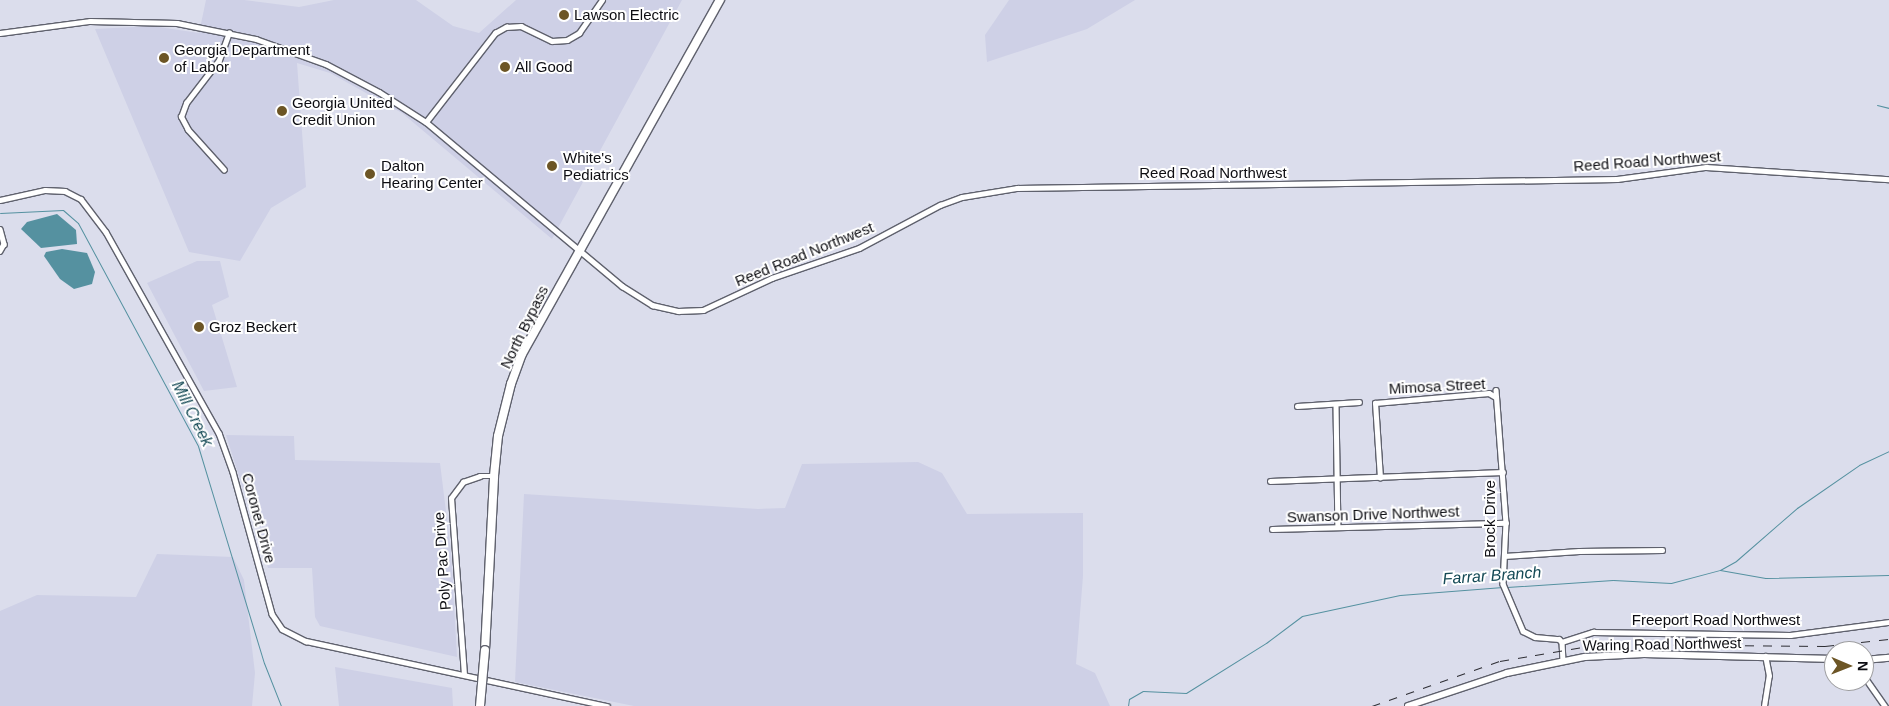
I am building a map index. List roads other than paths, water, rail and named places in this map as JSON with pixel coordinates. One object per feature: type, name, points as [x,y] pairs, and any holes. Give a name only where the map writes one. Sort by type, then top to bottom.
[{"type":"highway","name":"North Bypass","points":[[480,706],[485,650],[494,476],[505,406],[522,354],[720,0]]},
{"type":"street","points":[[426,122],[495,33],[506,27],[521,26],[552,41],[567,40],[579,33],[602,0]]},
{"type":"street","name":"Reed Road Northwest","points":[[0,33],[54,24],[116,20],[177,23],[229,32],[326,64],[380,92],[426,122],[580,250],[643,299],[662,308],[684,311],[703,310],[772,278],[859,248],[940,205],[962,197],[1017,188],[1617,179],[1706,167],[1889,179]]},
{"type":"street","points":[[224,170],[188,130],[181,117],[186,103],[219,60],[229,32]]},
{"type":"street","name":"Coronet Drive","points":[[0,200],[45,190],[65,191],[82,199],[106,232],[219,433],[233,472],[272,614],[282,629],[306,641],[593,705],[607,706]]},
{"type":"street","points":[[0,229],[4,244],[0,251]]},
{"type":"street","name":"Brock Drive","points":[[1496,390],[1506,523],[1503,584],[1523,631],[1535,637],[1559,639],[1562,642]]},
{"type":"street","name":"Mimosa Street","points":[[1380,478],[1375,403],[1379,401],[1489,394],[1496,397]]},
{"type":"street","points":[[1297,406],[1336,405],[1359,402]]},
{"type":"street","points":[[1336,405],[1338,527]]},
{"type":"street","points":[[1270,481],[1338,480],[1503,472]]},
{"type":"street","name":"Poly Pac Drive","points":[[464,675],[451,498],[463,482],[480,476],[494,476]]},
{"type":"street","name":"Swanson Drive Northwest","points":[[1272,529],[1506,523]]},
{"type":"street","points":[[1504,556],[1662,550]]},
{"type":"street","name":"Freeport Road Northwest","points":[[1562,642],[1593,632],[1790,635],[1889,622]]},
{"type":"street","points":[[1562,642],[1563,660]]},
{"type":"street","name":"Waring Road Northwest","points":[[1408,706],[1507,673],[1563,660],[1644,654],[1824,659]]},
{"type":"street","points":[[1764,706],[1768,676],[1765,656]]},
{"type":"street","points":[[1874,659],[1889,658]]},
{"type":"street","points":[[1874,690],[1886,706]]},
{"type":"water","points":[[57,214],[76,230],[77,244],[41,248],[21,229],[27,222]]},
{"type":"water","points":[[62,249],[87,253],[95,272],[92,284],[74,289],[60,279],[44,256],[46,252]]},
{"type":"waterway","points":[[1877,105],[1889,108]]},
{"type":"waterway","name":"Mill Creek","points":[[0,213],[63,210],[78,223],[198,446],[264,663],[281,706]]},
{"type":"waterway","name":"Farrar Branch","points":[[1507,587],[1613,580],[1671,583],[1720,570],[1736,561],[1797,508],[1859,465],[1889,451]]},
{"type":"waterway","name":"Farrar Branch","points":[[1720,570],[1765,578],[1889,575]]},
{"type":"waterway","name":"Farrar Branch","points":[[1128,706],[1129,699],[1143,691],[1186,693],[1266,643],[1302,616],[1400,595],[1503,587]]},
{"type":"railway","points":[[1372,706],[1500,661],[1601,644],[1825,646],[1889,639]]},
{"type":"place","name":"Lawson Electric","points":[[564,15]]},
{"type":"place","name":"Georgia Department of Labor","points":[[164,58]]},
{"type":"place","name":"All Good","points":[[505,67]]},
{"type":"place","name":"Georgia United Credit Union","points":[[282,111]]},
{"type":"place","name":"White's Pediatrics","points":[[552,166]]},
{"type":"place","name":"Dalton Hearing Center","points":[[370,174]]},
{"type":"place","name":"Groz Beckert","points":[[199,327]]}]
